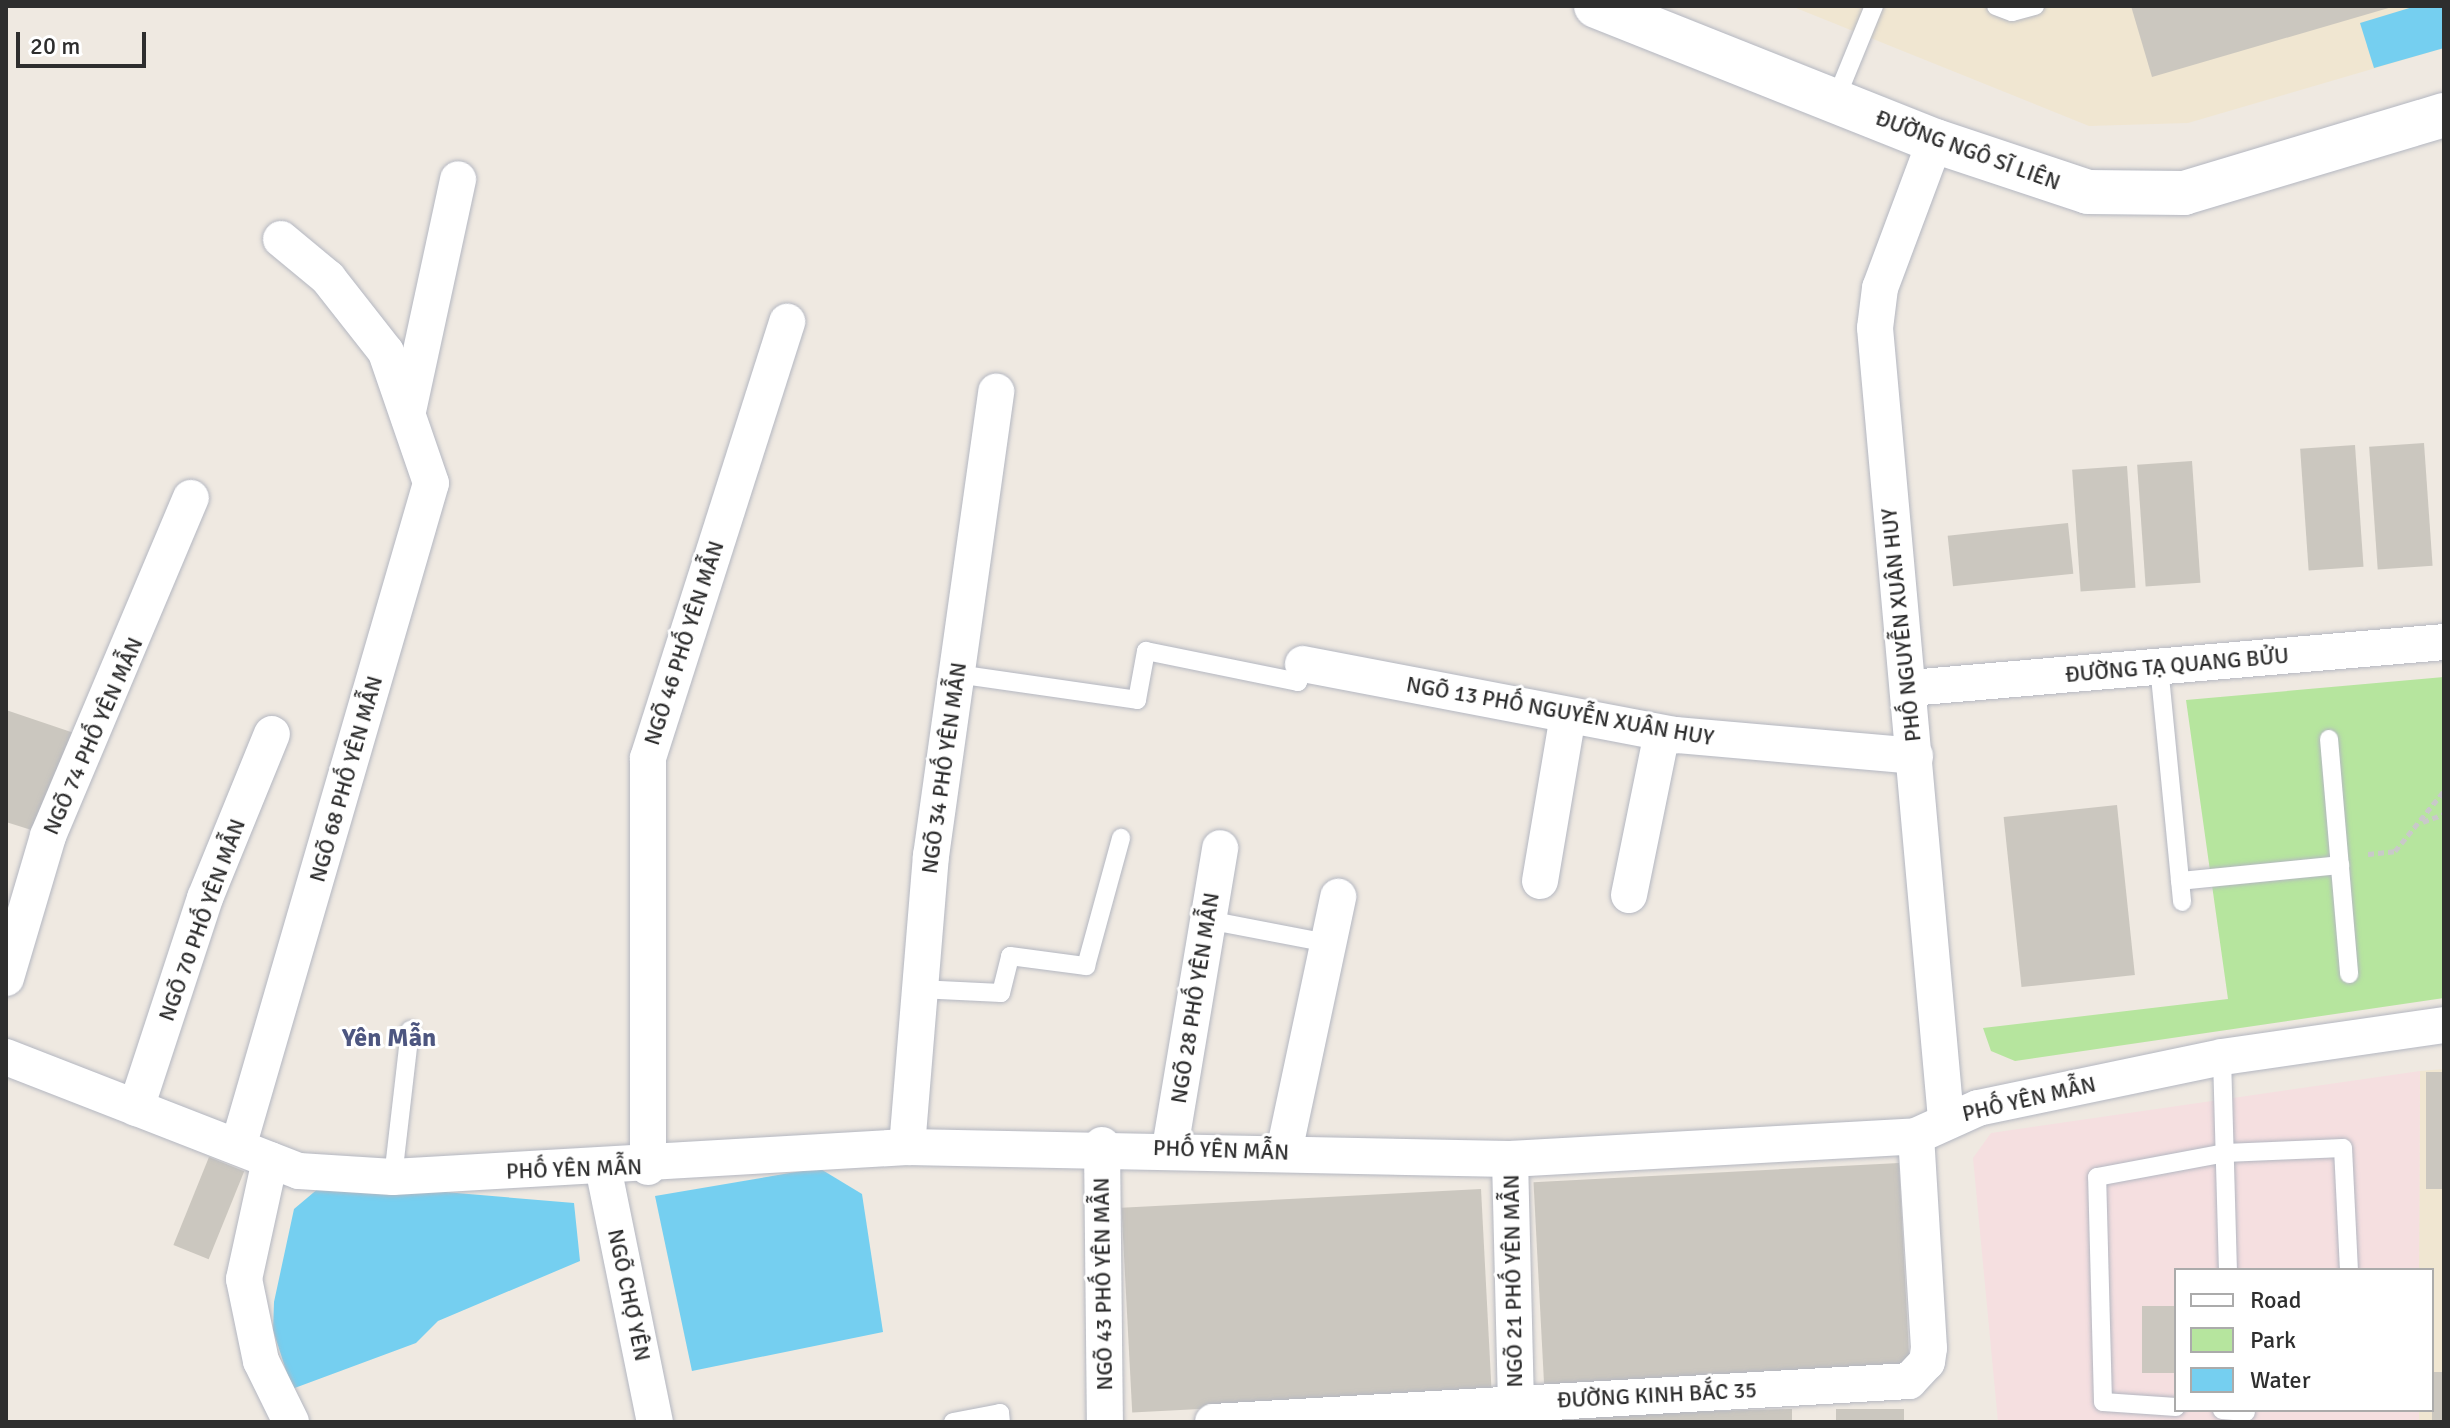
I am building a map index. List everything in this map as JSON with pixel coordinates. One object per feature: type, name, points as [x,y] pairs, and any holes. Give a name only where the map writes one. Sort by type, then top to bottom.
[{"type":"street","name":"ĐƯỜNG NGÔ SĨ LIÊN","points":[[1596,6],[1935,141],[2088,192],[2151,196],[2211,187],[2444,115]]},
{"type":"street","name":"PHỐ NGUYỄN XUÂN HUY","points":[[1909,1381],[1927,1362],[1929,1348],[1931,1127],[1915,756],[1875,328],[1880,288],[1935,141]]},
{"type":"street","name":"NGÕ 68 PHỐ YÊN MẪN","points":[[408,411],[458,179]]},
{"type":"street","name":"NGÕ 68 PHỐ YÊN MẪN","points":[[281,239],[328,278],[386,352],[431,483],[254,1153],[244,1279],[261,1361],[291,1422]]},
{"type":"street","name":"NGÕ 46 PHỐ YÊN MẪN","points":[[648,1167],[648,758],[787,322]]},
{"type":"street","name":"NGÕ 34 PHỐ YÊN MẪN","points":[[907,1147],[919,989],[957,674],[996,392]]},
{"type":"street","name":"NGÕ 74 PHỐ YÊN MẪN","points":[[6,978],[48,836],[191,498]]},
{"type":"street","name":"ĐƯỜNG TẠ QUANG BỬU","points":[[1910,688],[2444,642]]},
{"type":"street","name":"NGÕ 13 PHỐ NGUYỄN XUÂN HUY","points":[[1303,664],[1662,733],[1915,756]]},
{"type":"street","points":[[1540,881],[1568,716]]},
{"type":"street","points":[[1629,895],[1662,733]]},
{"type":"street","name":"NGÕ 70 PHỐ YÊN MẪN","points":[[136,1108],[205,898],[272,734]]},
{"type":"street","name":"NGÕ 28 PHỐ YÊN MẪN","points":[[1170,1148],[1220,848]]},
{"type":"street","points":[[1284,1152],[1338,897]]},
{"type":"street","name":"PHỐ YÊN MẪN","points":[[6,1057],[299,1171],[393,1177],[648,1167],[907,1147],[1102,1145],[1510,1159],[1931,1127],[2222,1057],[2444,1025]]},
{"type":"street","name":"NGÕ 43 PHỐ YÊN MẪN","points":[[1102,1145],[1105,1422]]},
{"type":"street","name":"NGÕ 21 PHỐ YÊN MẪN","points":[[1510,1159],[1516,1403]]},
{"type":"street","name":"NGÕ CHỢ YÊN","points":[[603,1167],[655,1422]]},
{"type":"street","name":"ĐƯỜNG KINH BẮC 35","points":[[1213,1422],[1909,1381]]},
{"type":"lane","points":[[1835,101],[1874,6]]},
{"type":"lane","points":[[1996,6],[2012,12],[2035,6]]},
{"type":"lane","points":[[957,674],[1137,700],[1146,651],[1298,682],[1303,664]]},
{"type":"lane","points":[[2159,666],[2182,902]]},
{"type":"lane","points":[[2329,739],[2349,974]]},
{"type":"lane","points":[[919,989],[1001,993],[1010,956],[1086,966],[1121,838]]},
{"type":"lane","points":[[2180,881],[2339,860]]},
{"type":"lane","points":[[1208,920],[1328,943]]},
{"type":"lane","points":[[393,1177],[410,1030]]},
{"type":"lane","points":[[2222,1057],[2228,1268]]},
{"type":"lane","points":[[2174,1407],[2103,1402],[2097,1177],[2225,1153],[2343,1148],[2349,1268]]},
{"type":"lane","points":[[953,1422],[1000,1413],[1001,1422]]},
{"type":"path","points":[[2339,860],[2395,851],[2444,791]]},
{"type":"path","points":[[2419,825],[2444,814]]},
{"type":"shaded area","points":[[1791,6],[2444,6],[2444,48],[2188,123],[2089,126]]},
{"type":"shaded area","points":[[2444,1069],[2444,1422],[2419,1422],[2419,1412],[2434,1412],[2434,1268],[2419,1268],[2420,1071]]},
{"type":"shaded area","points":[[2420,1071],[2419,1268],[2174,1268],[2174,1412],[2419,1412],[2419,1422],[1998,1422],[1973,1158],[1991,1133]]},
{"type":"green space","points":[[2444,677],[2444,998],[2015,1061],[1991,1051],[1983,1028],[2228,999],[2186,700]]},
{"type":"water","points":[[2416,6],[2444,6],[2444,48],[2374,68],[2360,23]]},
{"type":"water","points":[[819,1168],[862,1194],[883,1332],[692,1371],[655,1196]]},
{"type":"water","points":[[326,1182],[574,1203],[580,1261],[438,1321],[416,1343],[292,1389],[273,1330],[274,1302],[294,1209]]},
{"type":"building","points":[[2131,6],[2392,6],[2392,7],[2152,77]]},
{"type":"building","points":[[2424,443],[2433,566],[2378,570],[2369,447]]},
{"type":"building","points":[[2355,445],[2364,567],[2309,571],[2300,449]]},
{"type":"building","points":[[2192,461],[2201,583],[2146,587],[2137,465]]},
{"type":"building","points":[[2127,466],[2136,588],[2081,592],[2072,470]]},
{"type":"building","points":[[2068,523],[2073,574],[1953,586],[1948,536]]},
{"type":"building","points":[[6,710],[74,733],[41,833],[6,822]]},
{"type":"building","points":[[2117,805],[2135,975],[2021,987],[2004,817]]},
{"type":"building","points":[[2426,1072],[2444,1072],[2444,1189],[2426,1189]]},
{"type":"building","points":[[209,1157],[244,1171],[209,1259],[173,1245]]},
{"type":"building","points":[[1899,1163],[1910,1367],[1544,1386],[1534,1182]]},
{"type":"building","points":[[1481,1189],[1492,1394],[1132,1413],[1121,1208]]},
{"type":"building","points":[[2142,1306],[2174,1306],[2174,1373],[2142,1373]]},
{"type":"building","points":[[2434,1372],[2444,1372],[2444,1422],[2432,1422]]},
{"type":"building","points":[[1792,1409],[1792,1422],[1574,1422],[1574,1414]]},
{"type":"building","points":[[1836,1409],[1904,1409],[1904,1422],[1836,1422]]},
{"type":"district","name":"Yên Mẫn","points":[[389,1039]]}]
